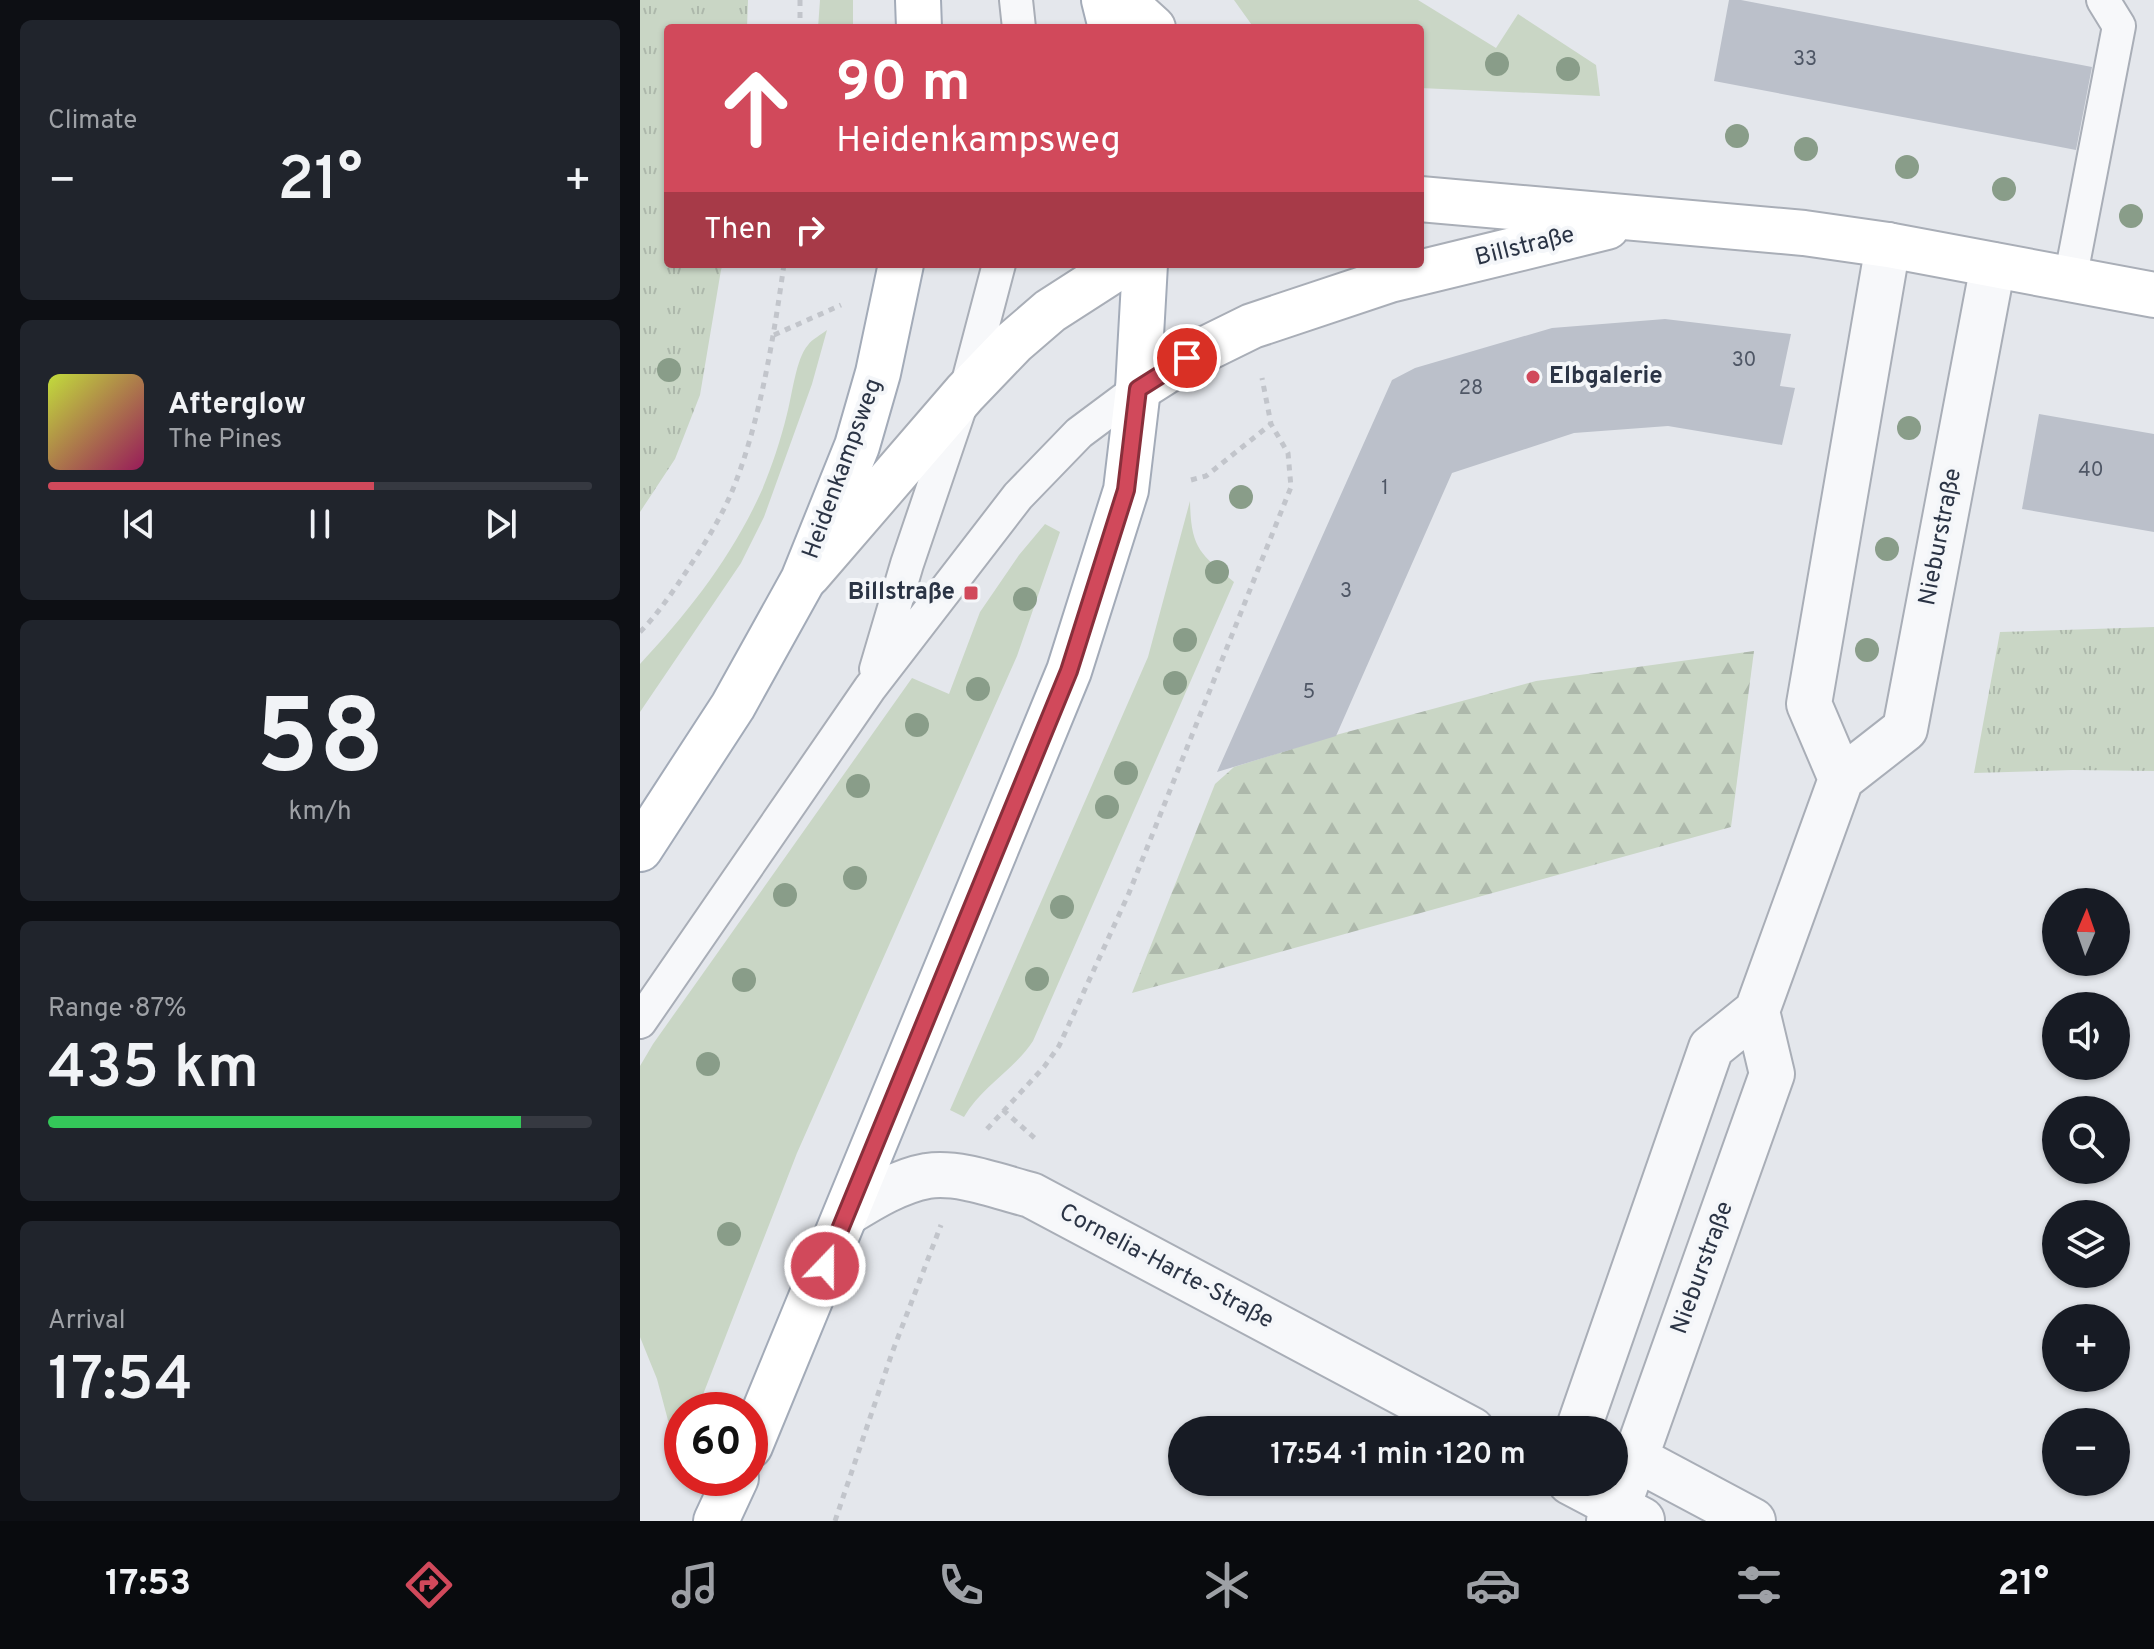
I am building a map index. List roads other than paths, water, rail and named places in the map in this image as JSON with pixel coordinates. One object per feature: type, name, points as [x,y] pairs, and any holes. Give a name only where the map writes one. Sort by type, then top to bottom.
[{"type":"main road","points":[[918,0],[919,24]]},
{"type":"main road","points":[[1104,0],[1110,24]]},
{"type":"main road","points":[[1122,0],[1149,24]]},
{"type":"main road","name":"Billstraße","points":[[1424,198],[1804,233],[1888,245],[2154,295]]},
{"type":"main road","name":"Billstraße","points":[[1138,389],[1187,358],[1252,326],[1390,280],[1648,217]]},
{"type":"main road","name":"Heidenkampsweg","points":[[803,580],[857,446],[878,373],[900,268]]},
{"type":"main road","points":[[640,849],[733,706],[803,580],[965,393],[1014,342],[1050,311],[1117,268]]},
{"type":"main road","points":[[768,1403],[1069,671],[1126,490],[1138,389],[1145,268]]},
{"type":"main road","points":[[716,1521],[728,1496]]},
{"type":"street","points":[[1583,1416],[1711,1048],[1757,1011],[1841,779],[1809,704],[1888,245]]},
{"type":"street","name":"Nieburstraße","points":[[1841,779],[1905,729],[1993,265]]},
{"type":"street","name":"Nieburstraße","points":[[1624,1516],[1635,1458],[1772,1074],[1757,1011]]},
{"type":"street","name":"Cornelia-Harte-Straße","points":[[847,1213],[879,1193],[927,1176],[961,1178],[1031,1195],[1446,1416]]},
{"type":"street","points":[[1635,1458],[1753,1521]]},
{"type":"street","points":[[1565,1496],[1568,1521]]},
{"type":"street","points":[[1592,1496],[1624,1516]]},
{"type":"lane","points":[[1016,0],[1019,24]]},
{"type":"lane","points":[[2070,280],[2119,26],[2103,0]]},
{"type":"lane","points":[[870,688],[907,564],[965,393],[998,268]]},
{"type":"lane","points":[[640,1022],[870,688],[1018,496],[1079,433],[1138,389]]},
{"type":"place","name":"Elbgalerie","points":[[1533,377]]},
{"type":"place","name":"Billstraße","points":[[971,593]]}]
